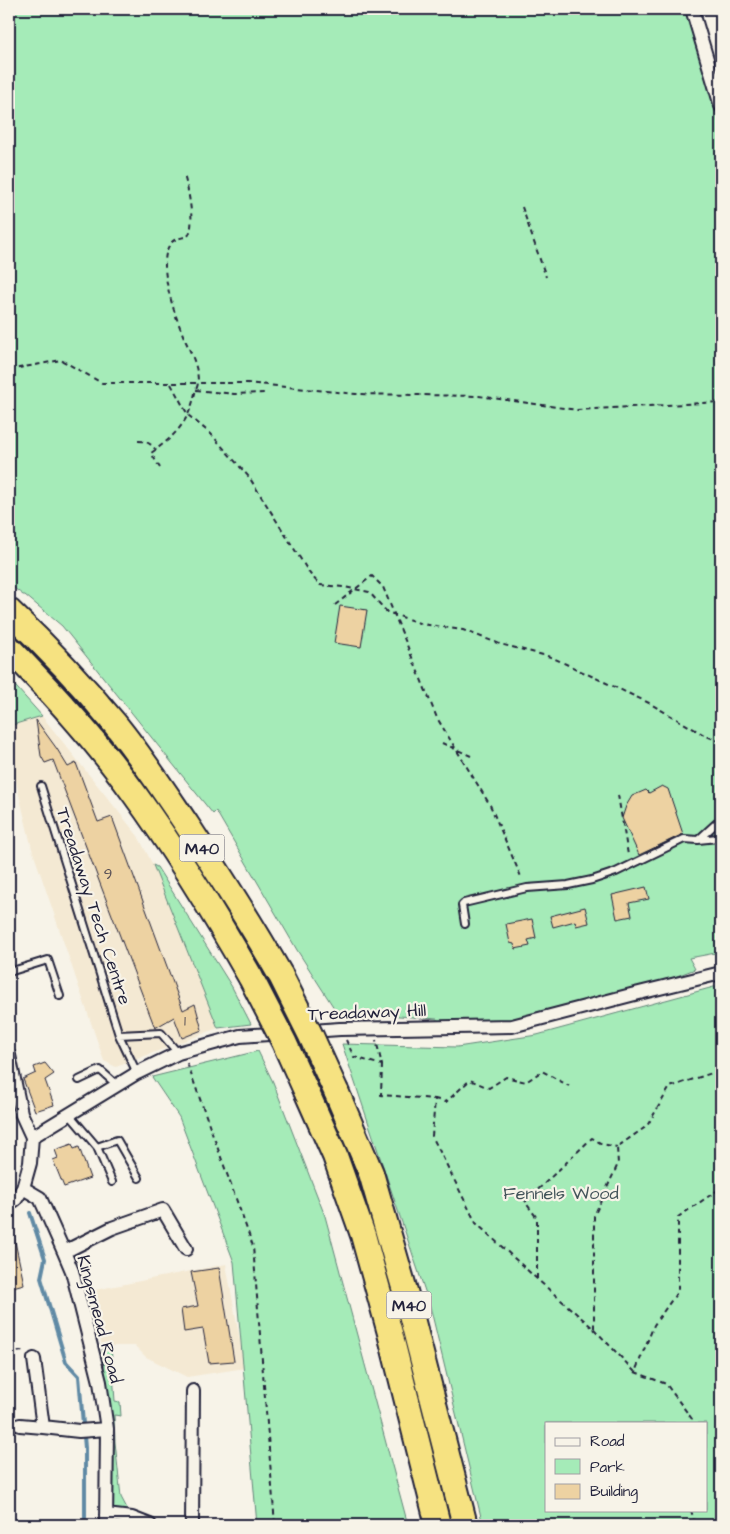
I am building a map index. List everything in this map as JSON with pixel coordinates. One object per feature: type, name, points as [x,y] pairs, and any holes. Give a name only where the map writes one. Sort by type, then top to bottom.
[{"type":"highway","name":"M40","points":[[9,611],[54,655],[115,724],[167,795],[258,935],[311,1036],[371,1173],[405,1291],[465,1525]]},
{"type":"highway","name":"M40","points":[[9,648],[59,700],[133,792],[225,933],[284,1042],[334,1156],[363,1235],[438,1525]]},
{"type":"street","points":[[692,9],[721,106]]},
{"type":"street","name":"Treadaway Hill","points":[[32,1137],[137,1073],[180,1052],[240,1036],[340,1029],[512,1026],[632,994],[721,973]]},
{"type":"street","points":[[9,1055],[21,1113],[32,1137],[30,1163],[23,1188],[16,1200],[9,1204]]},
{"type":"street","name":"Kingsmead Road","points":[[23,1188],[40,1198],[72,1271],[100,1382],[107,1429],[106,1520]]},
{"type":"street","points":[[64,1252],[112,1228],[163,1210],[186,1249]]},
{"type":"street","points":[[34,1359],[43,1427]]},
{"type":"street","points":[[192,1525],[194,1391]]},
{"type":"street","points":[[14,1426],[79,1431],[107,1429]]},
{"type":"street","points":[[106,1520],[132,1518],[150,1525]]},
{"type":"lane","name":"Treadaway Tech Centre","points":[[41,786],[119,1035],[137,1073]]},
{"type":"lane","points":[[698,840],[721,819]]},
{"type":"lane","points":[[465,924],[462,905],[464,903],[527,888],[568,885],[616,872],[684,839],[718,838],[721,841]]},
{"type":"lane","points":[[9,972],[48,960],[60,996]]},
{"type":"lane","points":[[119,1035],[161,1033],[180,1052]]},
{"type":"lane","points":[[79,1080],[100,1070],[118,1084]]},
{"type":"lane","points":[[69,1114],[97,1147],[112,1182]]},
{"type":"lane","points":[[97,1147],[118,1140],[139,1178]]},
{"type":"path","points":[[160,468],[151,453],[181,428],[188,415],[198,383],[195,361],[179,324],[168,288],[164,262],[168,247],[172,241],[188,236],[192,229],[190,203],[184,175]]},
{"type":"path","points":[[522,207],[546,277]]},
{"type":"path","points":[[9,370],[61,360],[102,383],[248,383],[356,394],[479,396],[577,410],[721,402]]},
{"type":"path","points":[[171,384],[188,415],[211,434],[249,478],[310,574],[320,586],[344,587],[368,592],[388,612],[396,615],[422,624],[463,630],[500,644],[551,657],[649,703],[704,735],[721,742]]},
{"type":"path","points":[[196,390],[234,394],[265,393]]},
{"type":"path","points":[[138,441],[150,443],[156,450]]},
{"type":"path","points":[[335,606],[372,576],[383,587],[437,718],[490,805],[527,888]]},
{"type":"path","points":[[442,742],[471,756]]},
{"type":"path","points":[[618,795],[630,865]]},
{"type":"path","points":[[373,1028],[382,1065],[381,1095],[435,1099],[446,1102],[470,1080],[489,1088],[506,1077],[526,1082],[542,1071],[569,1086]]},
{"type":"path","points":[[340,1029],[354,1056],[382,1065]]},
{"type":"path","points":[[180,1052],[253,1246],[275,1525]]},
{"type":"path","points":[[536,1279],[537,1218],[525,1202],[592,1138],[602,1144],[617,1147],[648,1126],[670,1087],[721,1070]]},
{"type":"path","points":[[435,1099],[432,1136],[476,1223],[536,1279],[594,1329],[635,1372],[666,1384],[692,1419],[691,1422]]},
{"type":"path","points":[[594,1329],[594,1216],[618,1164],[617,1147]]},
{"type":"path","points":[[635,1372],[654,1325],[678,1292],[678,1217],[721,1188]]},
{"type":"path","points":[[9,1354],[21,1351],[34,1359]]},
{"type":"path","points":[[692,1512],[695,1525]]},
{"type":"shaded area","points":[[42,716],[138,836],[153,865],[218,1028],[116,1067],[104,1061],[32,849],[9,752],[9,726]]},
{"type":"shaded area","points":[[226,1264],[245,1368],[187,1377],[146,1357],[135,1346],[102,1346],[95,1290]]},
{"type":"green space","points":[[9,9],[685,9],[721,131],[721,952],[689,958],[695,969],[651,986],[523,1022],[438,1025],[437,1019],[336,1011],[297,950],[216,811],[213,814],[62,626],[9,584]]},
{"type":"green space","points":[[9,679],[42,716],[9,726]]},
{"type":"green space","points":[[153,865],[157,867],[232,987],[251,1024],[218,1028]]},
{"type":"green space","name":"Fennels Wood","points":[[721,985],[721,1525],[483,1525],[430,1306],[342,1044],[457,1047],[537,1035]]},
{"type":"green space","points":[[258,1051],[273,1082],[325,1216],[408,1525],[257,1525],[234,1262],[179,1117],[152,1077]]},
{"type":"green space","points":[[102,1346],[111,1346],[115,1401],[120,1402],[121,1416],[114,1415],[121,1497],[130,1514],[116,1511],[111,1505],[111,1428]]},
{"type":"building","points":[[340,606],[367,610],[361,647],[334,643]]},
{"type":"building","points":[[36,720],[68,767],[76,763],[98,822],[112,817],[183,1010],[195,1004],[202,1030],[182,1038],[174,1017],[155,1028],[53,760],[45,763],[41,756]]},
{"type":"building","points":[[662,786],[668,789],[683,834],[639,855],[622,818],[626,806],[632,796],[646,790],[649,793]]},
{"type":"building","points":[[646,887],[649,899],[629,903],[632,916],[617,919],[612,895]]},
{"type":"building","points":[[585,907],[589,923],[576,926],[575,921],[553,927],[550,916]]},
{"type":"building","points":[[532,919],[536,938],[528,940],[530,946],[515,949],[514,944],[510,943],[506,924]]},
{"type":"building","points":[[45,1063],[54,1074],[45,1080],[54,1105],[35,1111],[23,1079],[36,1073],[34,1067]]},
{"type":"building","points":[[72,1144],[74,1149],[79,1147],[90,1178],[64,1187],[53,1160],[58,1158],[55,1150]]},
{"type":"building","points":[[9,1232],[13,1232],[24,1284],[9,1288]]},
{"type":"building","points":[[219,1268],[234,1361],[209,1363],[203,1329],[184,1332],[181,1309],[198,1306],[191,1272]]},
{"type":"waterway","points":[[30,1213],[45,1259],[41,1278],[66,1362],[79,1376],[85,1448],[85,1525]]}]
